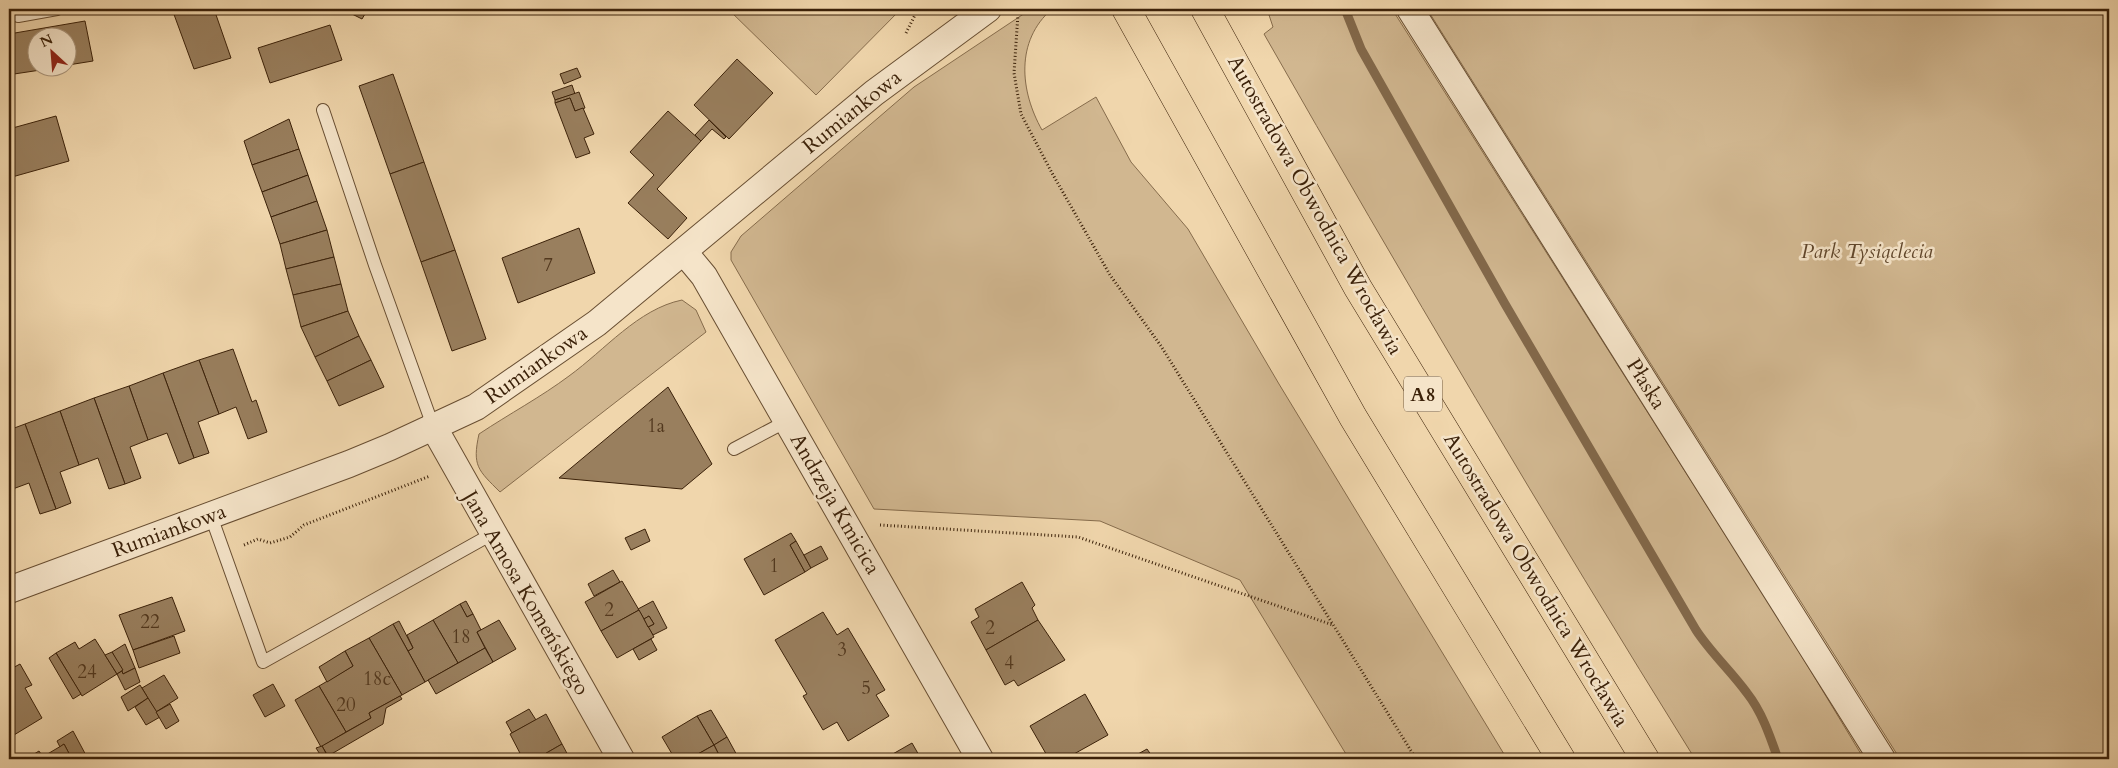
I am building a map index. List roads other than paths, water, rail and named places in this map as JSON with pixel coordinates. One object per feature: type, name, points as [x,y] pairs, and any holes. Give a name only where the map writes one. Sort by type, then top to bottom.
[{"type":"highway","points":[[1126,9],[1353,417],[1561,759]]},
{"type":"highway","name":"Autostradowa Obwodnica Wrocławia","points":[[1209,15],[1358,288],[1645,759]]},
{"type":"street","name":"Rumiankowa","points":[[9,590],[366,457],[476,407],[598,323],[888,81],[988,9]]},
{"type":"street","name":"Płaska","points":[[1410,9],[1882,759]]},
{"type":"street","name":"Andrzeja Kmicica","points":[[684,252],[704,276],[980,759]]},
{"type":"street","name":"Jana Amosa Komeńskiego","points":[[433,426],[492,534],[621,759]]},
{"type":"lane","points":[[16,9],[18,16],[57,9]]},
{"type":"lane","points":[[323,110],[375,265],[433,426]]},
{"type":"lane","points":[[734,448],[787,421]]},
{"type":"lane","points":[[211,516],[263,662],[492,534]]},
{"type":"waterway","points":[[1345,9],[1361,49],[1505,304],[1696,630],[1741,685],[1757,708],[1778,759]]},
{"type":"park label","name":"Park Tysiąclecia","points":[[1867,251]]}]
